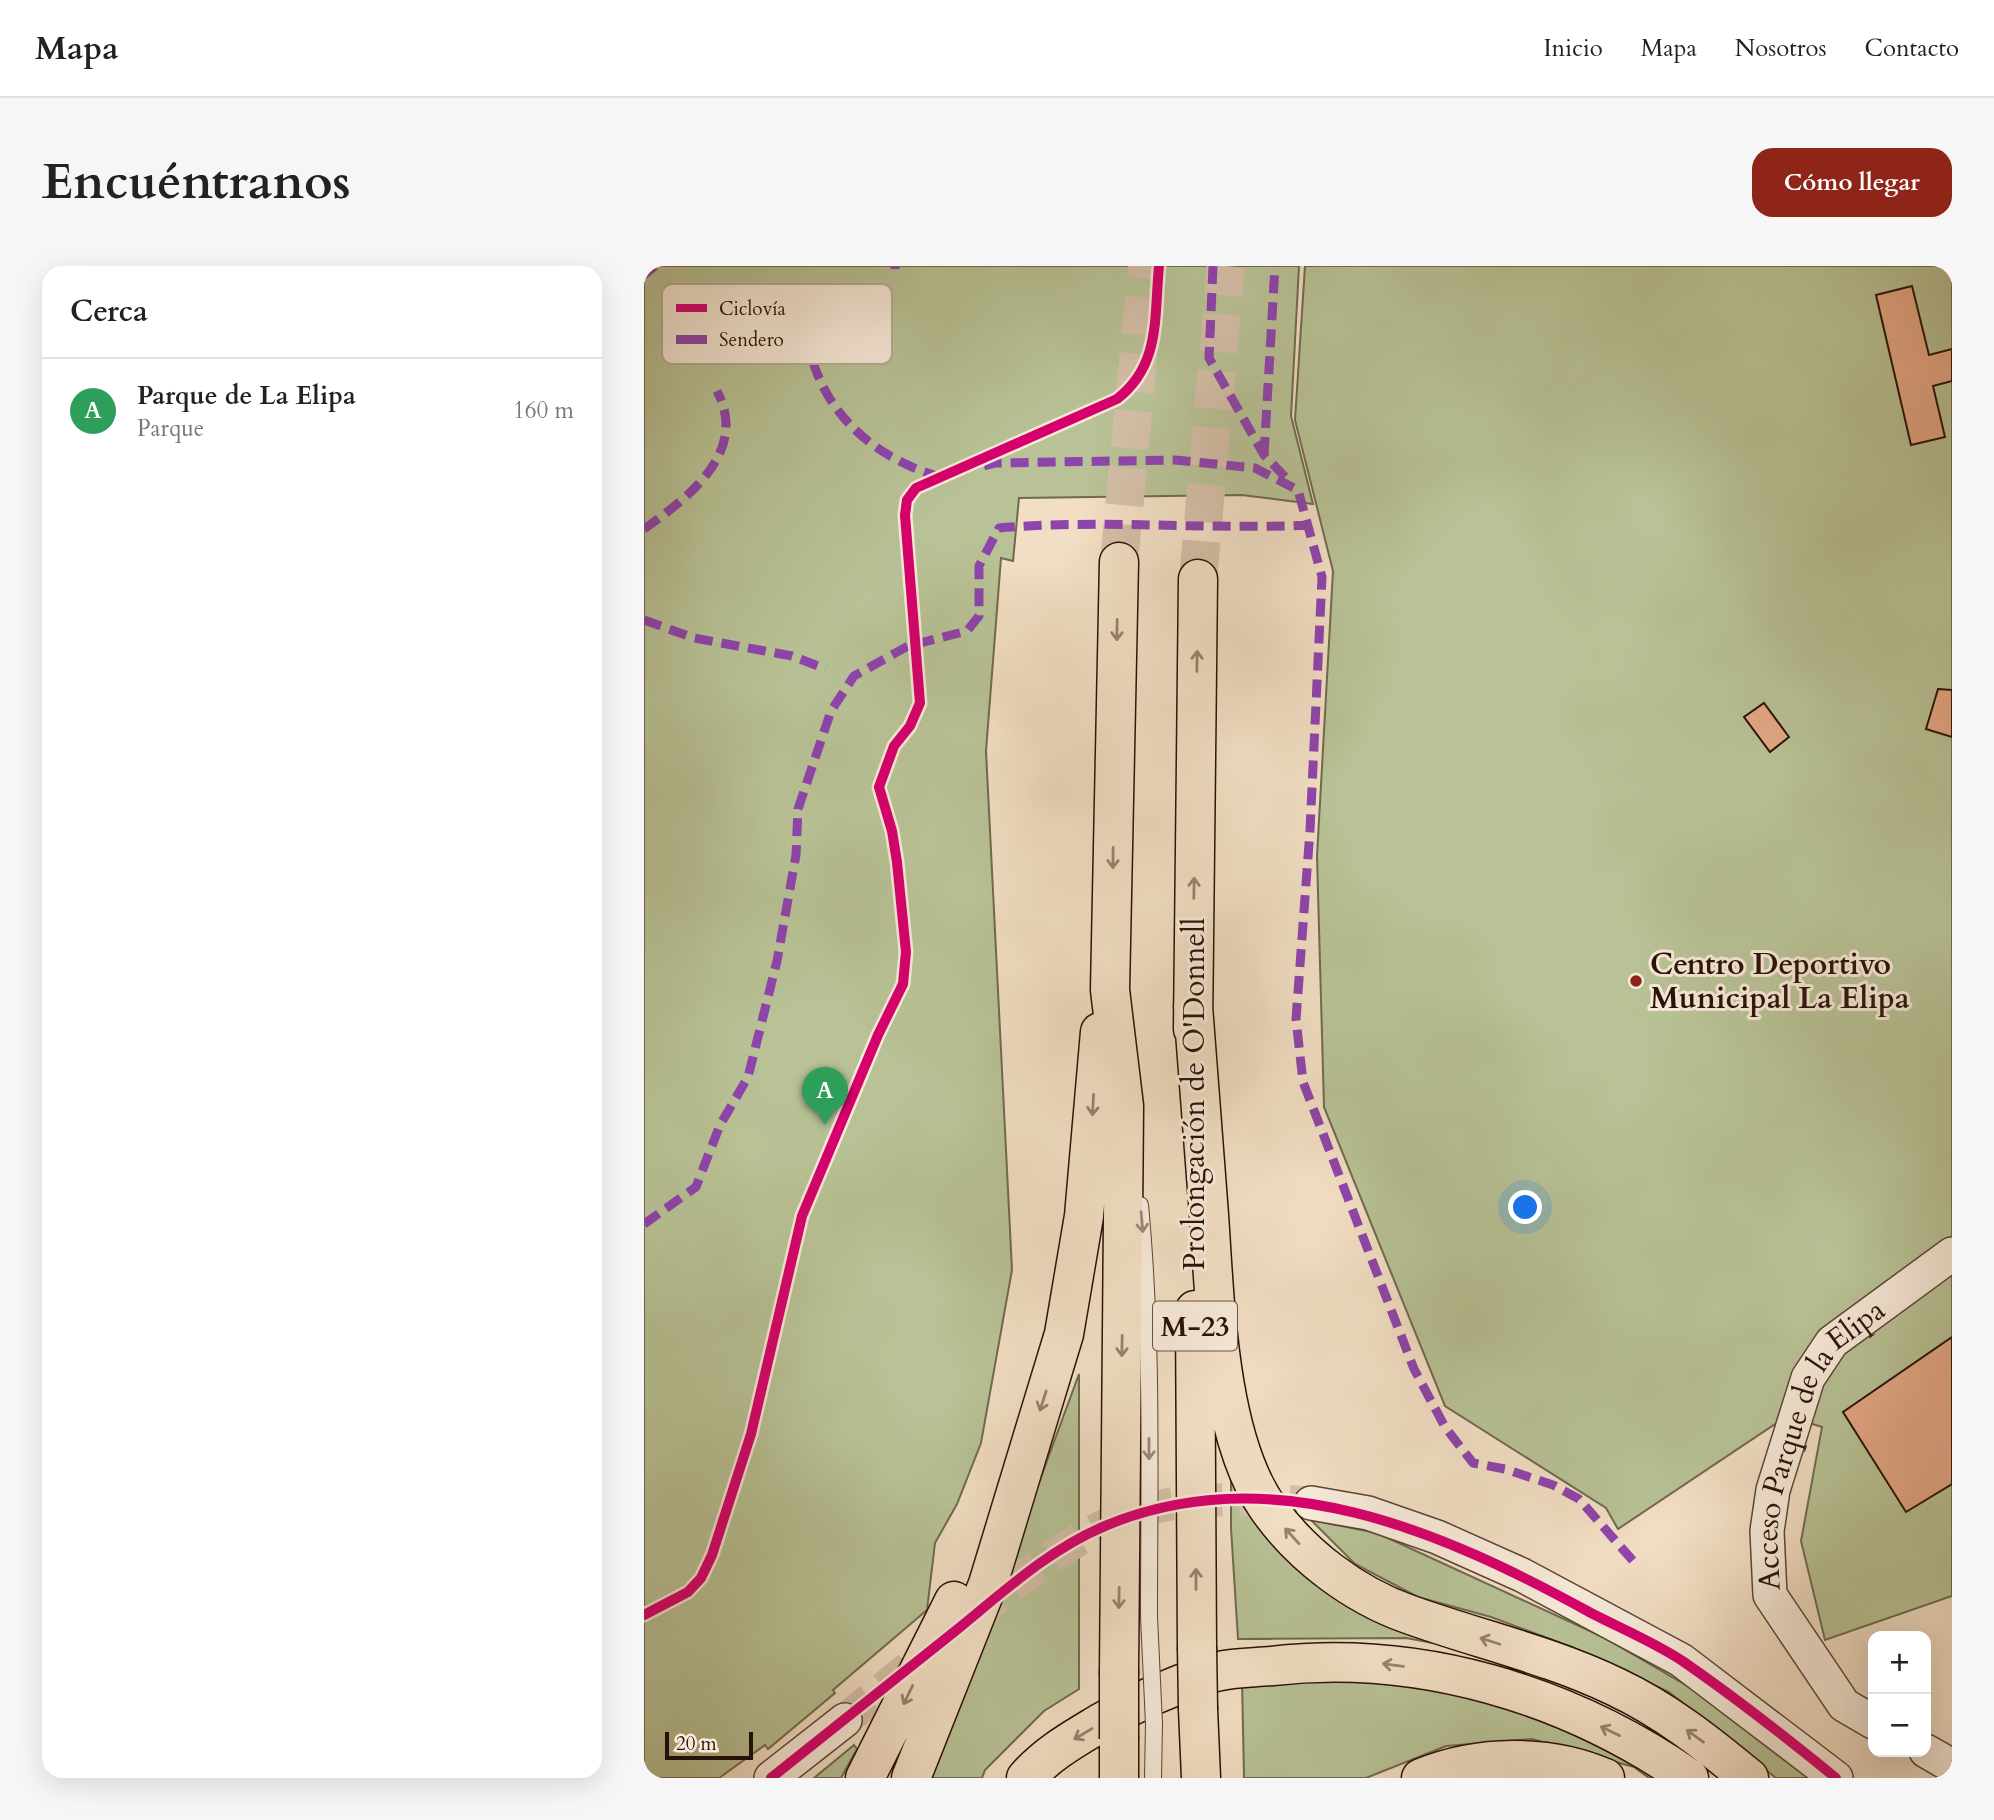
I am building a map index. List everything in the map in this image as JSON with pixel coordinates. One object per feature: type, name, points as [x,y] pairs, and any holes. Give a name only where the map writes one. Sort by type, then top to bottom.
[{"type":"highway","name":"Prolongación de O'Donnell","points":[[1119,562],[1110,989],[1124,1106],[1119,1778]]},
{"type":"highway","name":"Prolongación de O'Donnell","points":[[1198,579],[1193,1006],[1197,1647],[1201,1778]]},
{"type":"highway","points":[[911,1778],[988,1584],[1064,1334],[1084,1216],[1096,1048],[1110,989]]},
{"type":"highway","points":[[1193,1006],[1221,1357],[1235,1429],[1250,1475],[1268,1508],[1305,1550],[1331,1572],[1366,1595],[1405,1614],[1563,1664],[1618,1688],[1664,1714],[1749,1778]]},
{"type":"highway","points":[[865,1778],[1025,1458]]},
{"type":"highway","points":[[1026,1778],[1046,1756],[1134,1703],[1211,1672],[1298,1663],[1388,1663],[1478,1679],[1576,1714],[1646,1748],[1689,1778]]},
{"type":"highway","points":[[1421,1778],[1471,1764],[1504,1760],[1540,1761],[1605,1778]]},
{"type":"street","name":"Acceso Parque de la Elipa","points":[[1868,1719],[1844,1705],[1770,1595],[1767,1531],[1773,1490],[1808,1378],[1832,1342],[1952,1254]]},
{"type":"street","points":[[1311,1503],[1368,1513],[1437,1537],[1522,1575],[1682,1660],[1836,1778]]},
{"type":"street","points":[[771,1778],[845,1720]]},
{"type":"street","points":[[1931,1754],[1952,1766]]},
{"type":"lane","name":"Prolongación de O'Donnell","points":[[1124,1106],[1138,1180],[1145,1257],[1153,1778]]},
{"type":"green space","points":[[644,266],[1299,266],[1291,416],[1313,504],[1242,495],[1019,498],[1013,561],[1001,558],[986,751],[1012,1270],[981,1443],[957,1504],[935,1543],[927,1610],[768,1749],[765,1745],[719,1778],[644,1778]]},
{"type":"green space","name":"Centro Deportivo Municipal La Elipa","points":[[1305,266],[1952,266],[1952,1596],[1825,1640],[1801,1541],[1822,1427],[1784,1415],[1784,1418],[1618,1529],[1606,1508],[1445,1406],[1324,1107],[1317,856],[1333,571],[1295,420]]},
{"type":"green space","points":[[1079,1374],[1079,1689],[1044,1711],[985,1770],[982,1778],[930,1778]]},
{"type":"green space","points":[[1231,1469],[1265,1525],[1487,1653],[1406,1638],[1238,1639],[1231,1528]]},
{"type":"green space","points":[[1311,1520],[1377,1533],[1603,1637],[1696,1691],[1812,1778],[1776,1778],[1669,1692],[1572,1647],[1491,1617],[1418,1597],[1355,1564]]},
{"type":"green space","points":[[1391,1679],[1518,1706],[1661,1778],[1649,1778],[1634,1767],[1532,1739],[1446,1746],[1366,1778],[1244,1778],[1242,1680]]},
{"type":"green space","points":[[854,1745],[857,1749],[841,1778],[814,1778]]},
{"type":"building","points":[[1912,286],[1929,355],[1952,349],[1952,381],[1933,386],[1945,437],[1911,445],[1876,295]]},
{"type":"building","points":[[1938,689],[1952,690],[1952,737],[1926,729]]},
{"type":"building","points":[[1764,703],[1789,737],[1770,752],[1744,717]]},
{"type":"building","points":[[1952,1337],[1952,1484],[1906,1512],[1843,1412]]},
{"type":"tunnel","points":[[1119,562],[1147,266]]},
{"type":"tunnel","points":[[1198,579],[1226,266]]},
{"type":"tunnel","points":[[972,1617],[1065,1548],[1117,1520],[1144,1510],[1206,1500],[1311,1503]]},
{"type":"tunnel","points":[[845,1720],[927,1653]]},
{"type":"marked path","points":[[644,275],[655,266]]},
{"type":"marked path","points":[[1213,266],[1209,358],[1264,455],[1291,483]]},
{"type":"marked path","points":[[1264,455],[1275,266]]},
{"type":"marked path","points":[[814,364],[833,403],[862,436],[898,460],[940,477]]},
{"type":"marked path","points":[[644,529],[679,503],[709,471],[720,453],[725,434],[725,413],[717,391]]},
{"type":"marked path","points":[[984,466],[996,463],[1175,460],[1255,468],[1298,490],[1322,577],[1310,830],[1296,1019],[1303,1082],[1414,1369],[1445,1427],[1473,1463],[1505,1469],[1553,1485],[1579,1499],[1634,1562]]},
{"type":"marked path","points":[[644,1224],[696,1187],[720,1125],[748,1077],[777,961],[796,855],[798,809],[831,711],[854,676],[908,646],[967,631],[979,616],[979,566],[999,528],[1076,524],[1310,525]]},
{"type":"marked path","points":[[644,620],[694,638],[792,656],[826,669]]},
{"type":"cycle path","points":[[644,1615],[688,1592],[701,1578],[712,1555],[751,1434],[802,1216],[878,1035],[903,984],[906,952],[897,862],[892,831],[879,787],[894,746],[910,726],[920,703],[905,515],[907,500],[916,488],[1117,399],[1131,386],[1148,355],[1153,339],[1159,266]]},
{"type":"cycle path","points":[[771,1778],[1008,1588],[1064,1547],[1105,1526],[1168,1506],[1231,1499],[1293,1501],[1356,1513],[1417,1531],[1477,1555],[1673,1655],[1742,1704],[1836,1778]]},
{"type":"place","name":"Centro Deportivo Municipal La Elipa","points":[[1636,981]]},
{"type":"place","name":"Parque de La Elipa","points":[[825,1125]]}]
